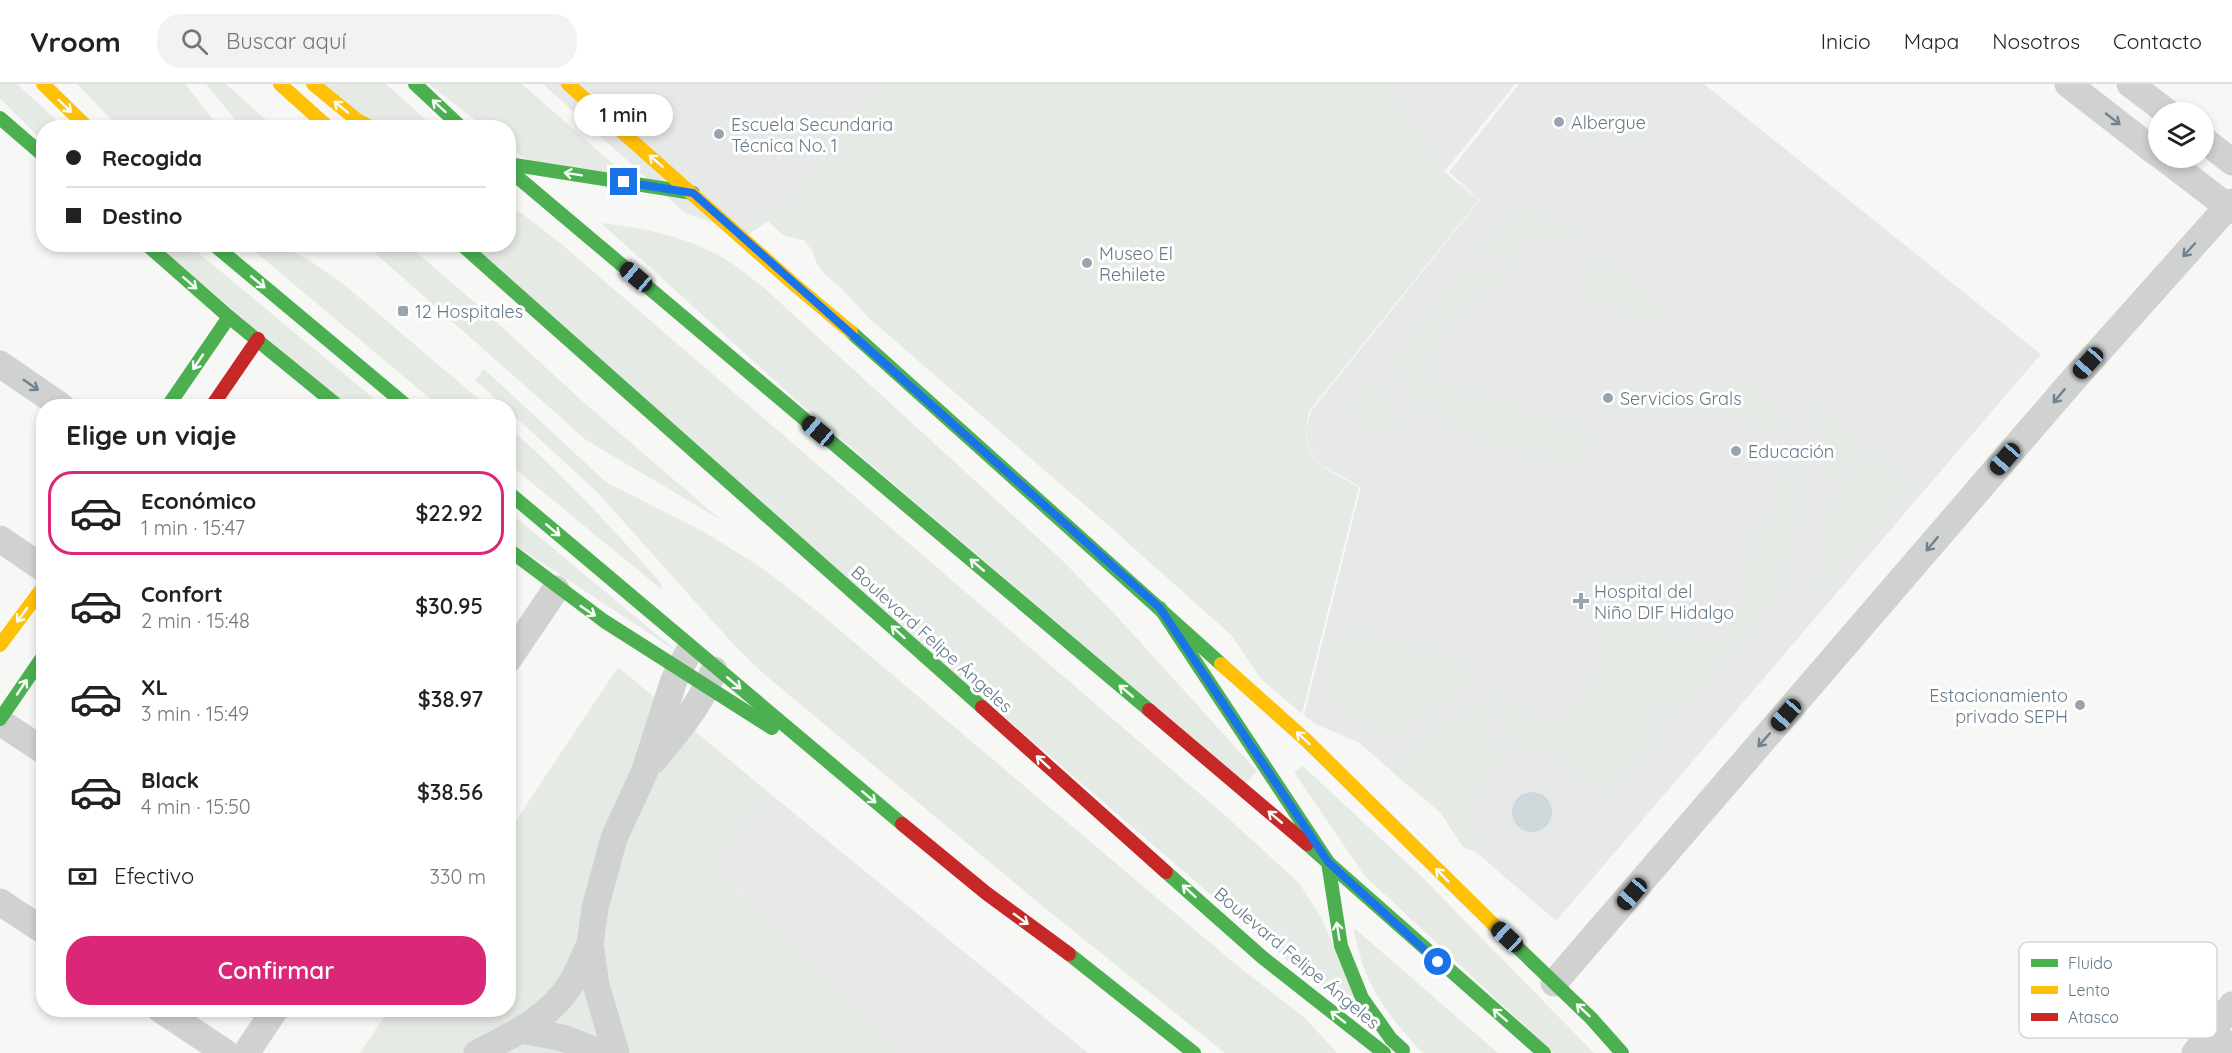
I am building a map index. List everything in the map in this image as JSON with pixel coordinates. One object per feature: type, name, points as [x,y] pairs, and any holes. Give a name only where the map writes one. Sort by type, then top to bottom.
[{"type":"main road","points":[[43,84],[80,120]]},
{"type":"main road","points":[[280,84],[320,120]]},
{"type":"main road","points":[[313,84],[357,120]]},
{"type":"main road","points":[[415,84],[453,120]]},
{"type":"main road","points":[[568,84],[1306,740],[1591,1018],[1622,1053]]},
{"type":"main road","points":[[1,120],[36,149]]},
{"type":"main road","points":[[516,165],[693,193]]},
{"type":"main road","points":[[516,176],[1328,862],[1544,1053]]},
{"type":"main road","points":[[155,252],[229,317],[330,399]]},
{"type":"main road","points":[[223,252],[399,399]]},
{"type":"main road","name":"Boulevard Felipe Ángeles","points":[[470,252],[1262,957],[1384,1053]]},
{"type":"main road","points":[[173,399],[229,317]]},
{"type":"main road","points":[[217,399],[258,339]]},
{"type":"main road","points":[[516,499],[691,647],[711,678],[824,760],[986,893],[1076,959],[1194,1053]]},
{"type":"main road","points":[[516,556],[556,589],[677,671],[711,678],[824,760]]},
{"type":"main road","points":[[0,645],[36,597]]},
{"type":"main road","points":[[1160,608],[1328,862],[1341,946],[1353,977],[1362,998],[1391,1039],[1407,1053]]},
{"type":"main road","points":[[0,720],[36,667]]},
{"type":"street","points":[[2068,84],[2148,145]]},
{"type":"street","points":[[2130,84],[2154,102]]},
{"type":"street","points":[[2214,148],[2232,162]]},
{"type":"street","points":[[1554,983],[2073,380],[2230,206],[2178,168]]},
{"type":"street","points":[[0,364],[51,399]]},
{"type":"street","points":[[0,539],[36,564]]},
{"type":"street","points":[[516,648],[556,589]]},
{"type":"street","points":[[616,1053],[596,985],[590,944],[594,908],[614,838],[644,772],[677,671],[691,647]]},
{"type":"street","points":[[644,772],[696,707],[711,678]]},
{"type":"street","points":[[0,720],[36,745]]},
{"type":"street","points":[[0,902],[36,926]]},
{"type":"street","points":[[477,1053],[521,1030],[549,1010],[572,982],[590,944]]},
{"type":"street","points":[[2217,1024],[2232,1005]]},
{"type":"street","points":[[172,1017],[226,1053]]},
{"type":"street","points":[[246,1053],[270,1017]]},
{"type":"street","points":[[521,1030],[562,1038],[602,1053]]},
{"type":"street","points":[[2195,1053],[2207,1038]]},
{"type":"street","points":[[2225,1053],[2232,1044]]},
{"type":"shaded area","points":[[0,84],[17,84],[56,120],[36,120],[36,134],[0,98]]},
{"type":"shaded area","points":[[77,84],[185,84],[213,120],[112,120]]},
{"type":"shaded area","points":[[206,84],[226,84],[266,120],[235,120]]},
{"type":"shaded area","points":[[309,84],[386,84],[426,120],[358,120]]},
{"type":"shaded area","points":[[429,84],[522,84],[627,176],[551,179],[516,152],[516,120],[475,120]]},
{"type":"shaded area","name":"Escuela Secundaria Técnica No. 1","points":[[543,84],[875,84],[793,200],[761,218],[735,226],[686,214]]},
{"type":"shaded area","name":"Museo El Rehilete","points":[[875,84],[1386,84],[1431,154],[1447,174],[1479,200],[1309,411],[1306,428],[1310,451],[1324,467],[1359,487],[1302,714],[1262,680],[1231,635],[870,319],[837,284],[825,275],[804,240],[784,236],[768,221],[749,234],[686,214],[735,226],[761,218],[793,200]]},
{"type":"shaded area","points":[[1386,84],[1515,84],[1445,171],[1431,154]]},
{"type":"shaded area","name":"Hospital del Niño DIF Hidalgo","points":[[1519,84],[1704,84],[2041,354],[1556,921],[1476,852],[1463,847],[1441,813],[1358,742],[1315,724],[1304,715],[1361,487],[1319,464],[1309,449],[1306,431],[1311,411],[1480,200],[1449,172]]},
{"type":"shaded area","points":[[516,210],[559,242],[1229,819],[1299,883],[1322,919],[1364,1020],[1304,975],[465,252],[516,252]]},
{"type":"shaded area","points":[[1532,212],[1555,219],[1587,245],[1526,231],[1517,264],[1478,254],[1501,226],[1515,217]]},
{"type":"shaded area","points":[[601,223],[646,230],[690,242],[724,258],[761,285],[1064,562],[1122,622],[1257,771],[1246,783],[814,416]]},
{"type":"shaded area","points":[[164,252],[197,252],[375,399],[339,399]]},
{"type":"shaded area","points":[[255,252],[292,252],[307,259],[341,282],[479,399],[431,399]]},
{"type":"shaded area","points":[[374,252],[416,252],[580,399],[721,520],[586,440]]},
{"type":"shaded area","points":[[1595,253],[1670,318],[1663,321],[1583,301]]},
{"type":"shaded area","points":[[1469,267],[1500,274],[1494,295],[1475,291],[1464,315],[1452,311],[1425,364],[1430,383],[1517,405],[1516,411],[1592,431],[1583,466],[1455,432],[1439,403],[1423,412],[1397,374],[1395,357]]},
{"type":"shaded area","points":[[484,369],[606,482],[706,533],[765,570],[817,611],[1234,963],[1305,1018],[1337,1053],[1225,1053],[1046,909],[764,674],[734,645],[597,492],[516,417],[516,399],[496,399],[475,380]]},
{"type":"shaded area","points":[[1741,376],[1766,398],[1789,432],[1740,419],[1741,412],[1715,406]]},
{"type":"shaded area","points":[[1376,378],[1403,424],[1387,434],[1367,428],[1356,421],[1353,408],[1359,395]]},
{"type":"shaded area","points":[[1803,392],[1864,446],[1832,487],[1822,438]]},
{"type":"shaded area","points":[[516,433],[606,522],[661,583],[661,589],[516,470]]},
{"type":"shaded area","points":[[1791,444],[1798,461],[1801,496],[1800,527],[1760,517],[1763,509],[1775,511]]},
{"type":"shaded area","points":[[1872,453],[1909,482],[1909,488],[1815,598],[1829,507]]},
{"type":"shaded area","points":[[516,518],[679,653],[516,546]]},
{"type":"shaded area","points":[[1758,526],[1793,534],[1780,585],[1771,603],[1676,714],[1659,707],[1649,719],[1661,733],[1608,793],[1585,782],[1559,759],[1548,754],[1534,752],[1516,755],[1489,698],[1497,694],[1505,711],[1514,707],[1537,720],[1553,721],[1568,716],[1579,707],[1588,694],[1599,663],[1609,616],[1708,640],[1725,633],[1736,618]]},
{"type":"shaded area","points":[[1350,630],[1460,658],[1470,682],[1412,721],[1387,741],[1327,698],[1322,686],[1334,638]]},
{"type":"shaded area","points":[[618,667],[768,792],[711,864],[899,1053],[360,1053],[384,1017],[516,1017],[516,820]]},
{"type":"shaded area","points":[[1477,702],[1503,760],[1489,772],[1474,796],[1472,814],[1478,841],[1476,852],[1463,847],[1441,813],[1390,770],[1421,737]]},
{"type":"shaded area","points":[[1303,766],[1423,878],[1594,1053],[1554,1053],[1364,875],[1294,772]]},
{"type":"shaded area","points":[[768,792],[1088,1053],[899,1053],[711,864]]},
{"type":"shaded area","points":[[1532,792],[1540,793],[1546,798],[1551,804],[1551,820],[1546,826],[1540,831],[1532,832],[1524,831],[1518,826],[1513,820],[1512,812],[1513,804],[1518,798],[1524,793]]},
{"type":"shaded area","points":[[1353,927],[1498,1053],[1423,1053],[1397,1024],[1374,990],[1362,963]]},
{"type":"traffic: fast","points":[[415,84],[453,120]]},
{"type":"traffic: fast","points":[[0,118],[36,149]]},
{"type":"traffic: fast","points":[[516,165],[693,193]]},
{"type":"traffic: fast","points":[[516,176],[1149,710]]},
{"type":"traffic: fast","points":[[155,252],[229,317],[329,399]]},
{"type":"traffic: fast","points":[[223,252],[399,399]]},
{"type":"traffic: fast","points":[[470,252],[982,707]]},
{"type":"traffic: fast","points":[[173,399],[229,317]]},
{"type":"traffic: fast","points":[[851,332],[1221,664]]},
{"type":"traffic: fast","points":[[516,499],[902,824]]},
{"type":"traffic: fast","points":[[516,555],[604,621],[772,728]]},
{"type":"traffic: fast","points":[[1160,608],[1328,862],[1341,946],[1362,998],[1391,1039],[1403,1050]]},
{"type":"traffic: fast","points":[[0,719],[36,667]]},
{"type":"traffic: fast","points":[[1307,844],[1544,1053]]},
{"type":"traffic: fast","points":[[1166,872],[1262,957],[1384,1053]]},
{"type":"traffic: fast","points":[[1492,923],[1591,1018],[1622,1053]]},
{"type":"traffic: fast","points":[[1069,954],[1194,1053]]},
{"type":"traffic: slow","points":[[43,84],[80,120]]},
{"type":"traffic: slow","points":[[280,84],[320,120]]},
{"type":"traffic: slow","points":[[313,84],[357,120]]},
{"type":"traffic: slow","points":[[568,84],[851,332]]},
{"type":"traffic: slow","points":[[0,645],[36,597]]},
{"type":"traffic: slow","points":[[1221,664],[1306,740],[1492,923]]},
{"type":"traffic: jam","points":[[217,399],[258,339]]},
{"type":"traffic: jam","points":[[982,707],[1166,872]]},
{"type":"traffic: jam","points":[[1149,710],[1307,844]]},
{"type":"traffic: jam","points":[[902,824],[986,893],[1069,954]]},
{"type":"place","name":"Albergue","points":[[1559,122]]},
{"type":"place","name":"Escuela Secundaria Técnica No. 1","points":[[719,134]]},
{"type":"place","name":"Museo El Rehilete","points":[[1087,263]]},
{"type":"place","name":"12 Hospitales","points":[[403,311]]},
{"type":"place","name":"Servicios Grals","points":[[1608,398]]},
{"type":"place","name":"Educación","points":[[1736,451]]},
{"type":"place","name":"Hospital del Niño DIF Hidalgo","points":[[1581,601]]},
{"type":"place","name":"Estacionamiento privado SEPH","points":[[2080,705]]},
{"type":"route","points":[[624,182],[693,193],[1160,608],[1328,862],[1438,962]]}]
